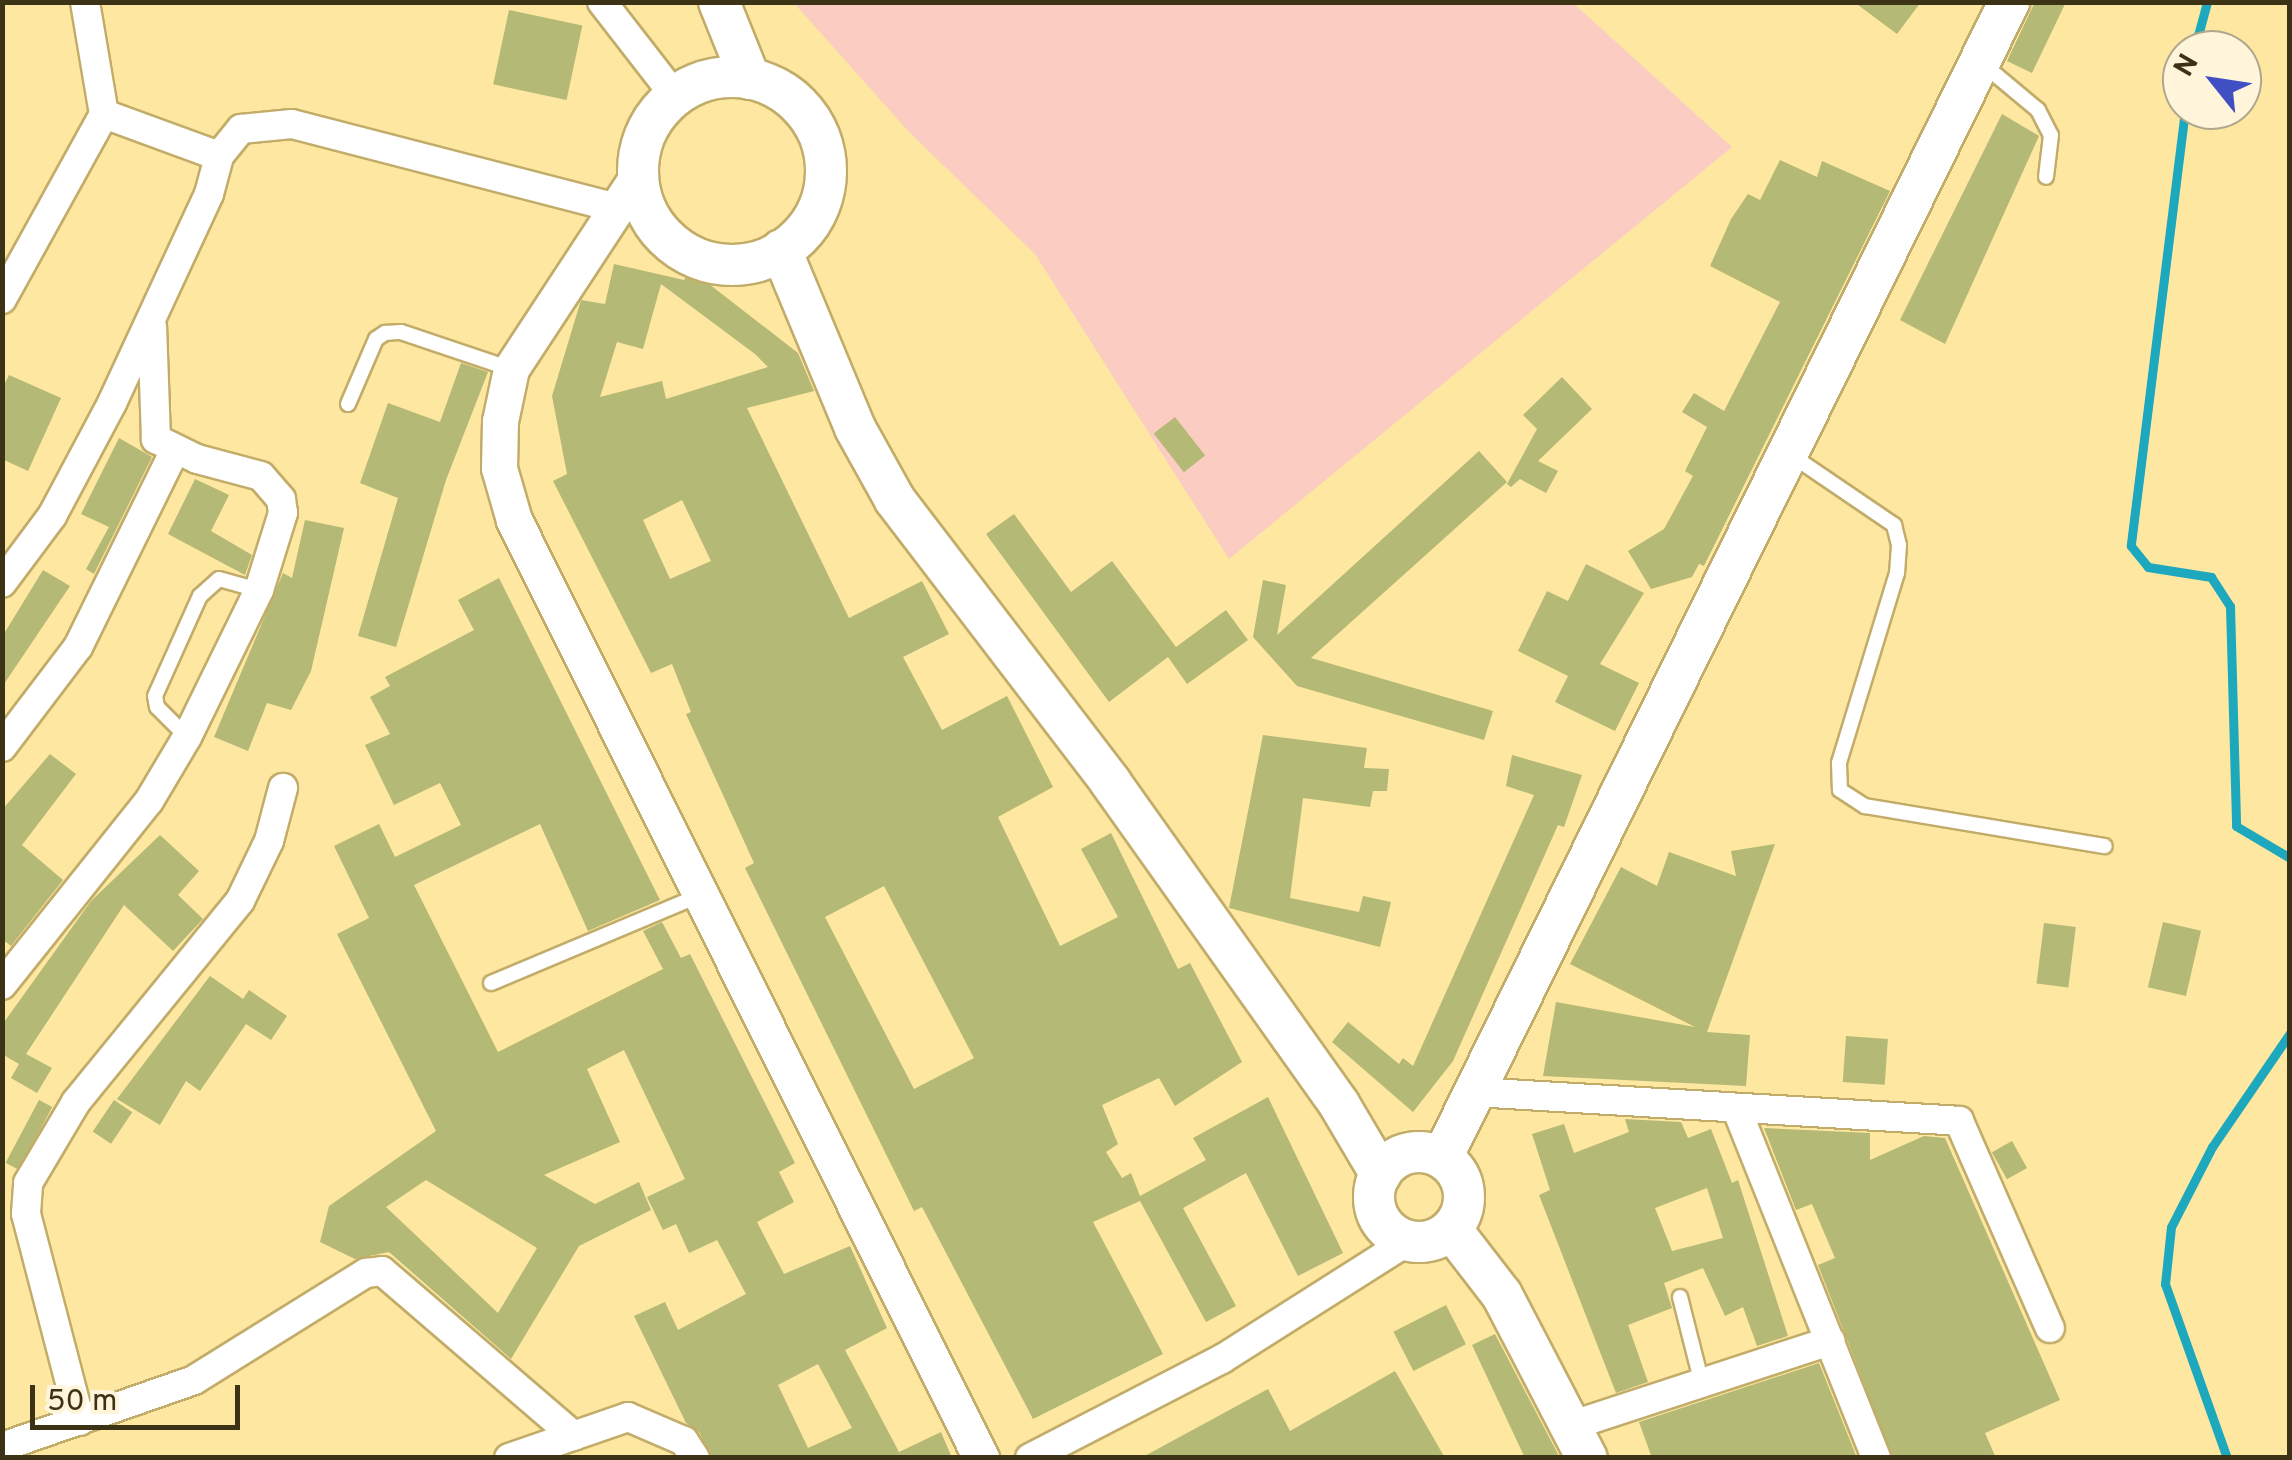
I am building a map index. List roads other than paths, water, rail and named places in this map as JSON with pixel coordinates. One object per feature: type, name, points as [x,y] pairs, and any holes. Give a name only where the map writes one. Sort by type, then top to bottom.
[{"type":"main road","points":[[718,2],[750,78]]},
{"type":"main road","points":[[1442,1158],[2008,2]]},
{"type":"main road","points":[[750,78],[800,106],[825,159],[814,216],[782,250],[734,266],[696,258],[651,220],[639,174],[650,126],[675,96],[711,80],[750,78]]},
{"type":"main road","points":[[782,250],[855,428],[896,500],[1111,782],[1339,1104],[1381,1175]]},
{"type":"main road","points":[[1408,1154],[1442,1158],[1463,1186],[1463,1209],[1451,1229],[1431,1240],[1408,1241],[1380,1220],[1375,1198],[1381,1175],[1408,1154]]},
{"type":"main road","points":[[1451,1229],[1502,1295],[1578,1442]]},
{"type":"street","points":[[2,299],[104,114],[85,2]]},
{"type":"street","points":[[602,2],[675,96]]},
{"type":"street","points":[[104,114],[219,156]]},
{"type":"street","points":[[2,583],[52,516],[152,321],[219,156],[240,129],[292,124],[616,208]]},
{"type":"street","points":[[639,174],[511,369],[500,421],[500,468],[514,520],[982,1458]]},
{"type":"street","points":[[2,986],[128,828],[188,737],[259,590],[283,513],[281,499],[261,476],[175,450],[156,439],[152,425],[152,321]]},
{"type":"street","points":[[2,747],[78,648],[175,450]]},
{"type":"street","points":[[80,1422],[15,1178],[240,900],[269,841],[282,788]]},
{"type":"street","points":[[1474,1092],[1958,1121],[2050,1328]]},
{"type":"street","points":[[1737,1110],[1876,1458]]},
{"type":"street","points":[[1030,1458],[1222,1359],[1408,1241]]},
{"type":"street","points":[[2,1447],[194,1380],[366,1273],[382,1272],[574,1436]]},
{"type":"street","points":[[1578,1442],[1702,1385],[1830,1341]]},
{"type":"street","points":[[509,1458],[636,1418],[684,1441],[695,1458]]},
{"type":"lane","points":[[1980,61],[2038,110],[2051,135],[2046,177]]},
{"type":"lane","points":[[348,404],[376,339],[385,333],[401,332],[511,369]]},
{"type":"lane","points":[[1786,452],[1894,524],[1899,545],[1897,573],[1838,763],[1840,790],[1865,806],[2106,846]]},
{"type":"lane","points":[[188,737],[157,706],[156,696],[200,596],[219,580],[259,590]]},
{"type":"lane","points":[[491,982],[700,894]]},
{"type":"lane","points":[[1680,1297],[1702,1385]]},
{"type":"waterway","points":[[2199,30],[2207,2]]},
{"type":"waterway","points":[[2183,130],[2131,546],[2148,567],[2211,577],[2230,606],[2236,826],[2290,858]]},
{"type":"waterway","points":[[2227,1458],[2165,1284],[2171,1227],[2212,1147],[2290,1033]]}]
